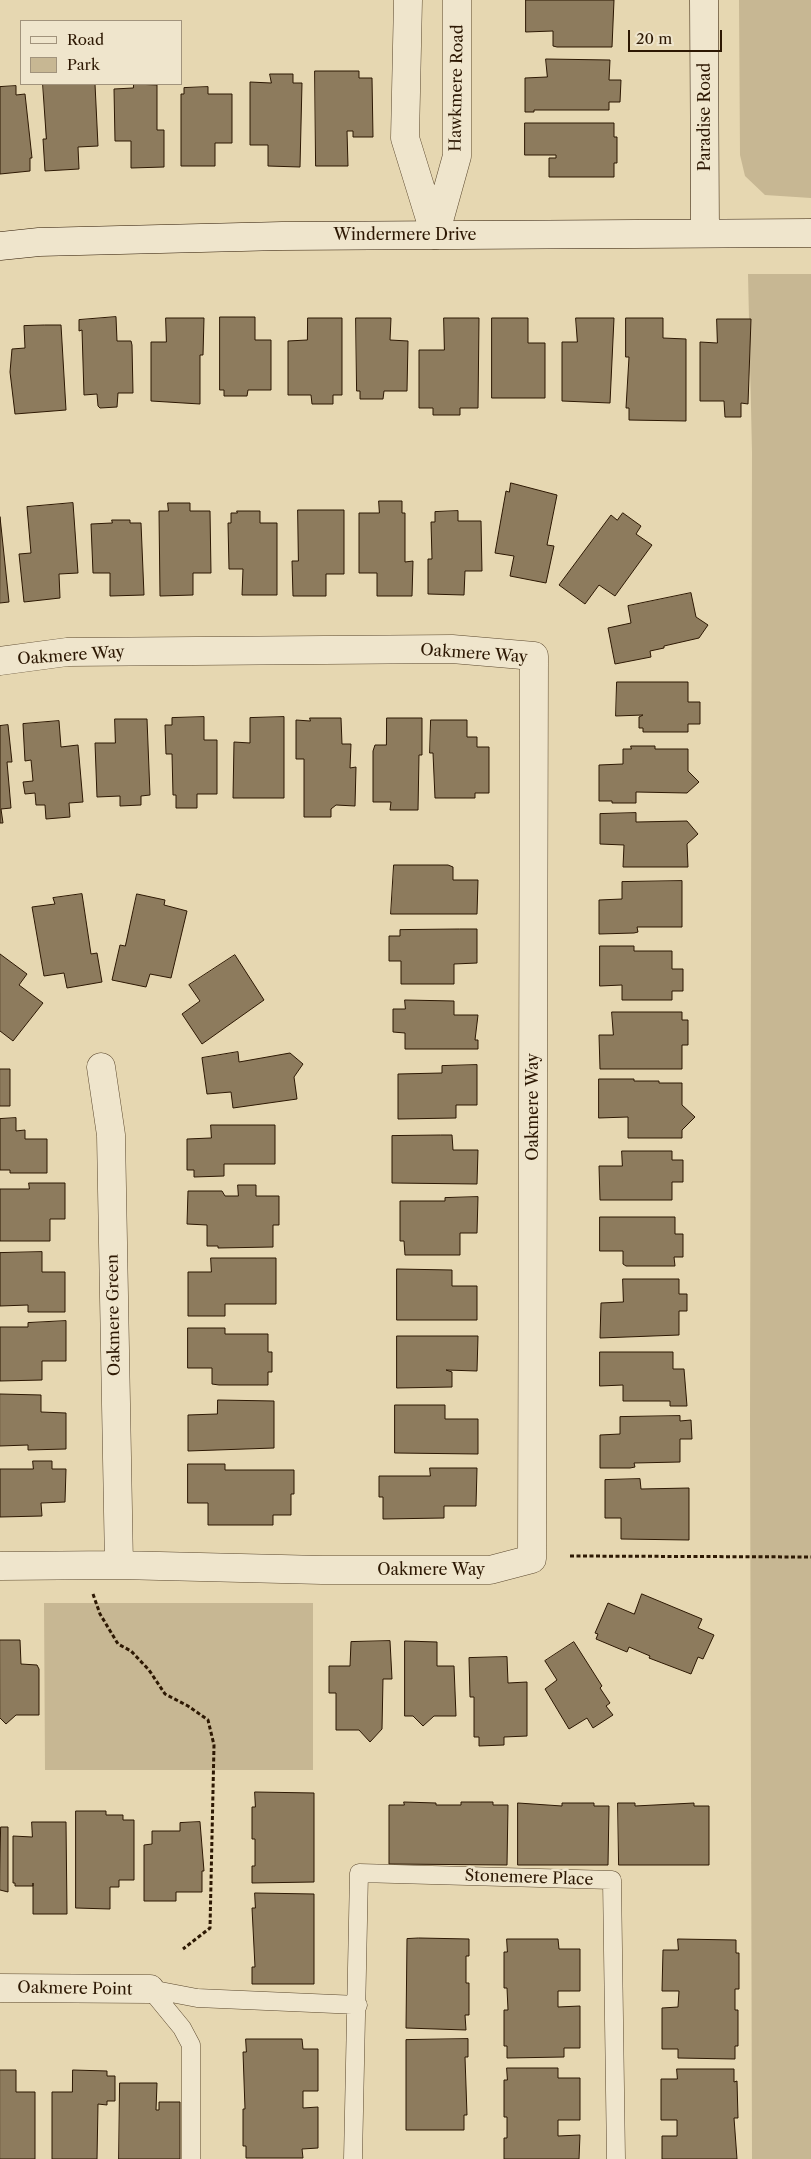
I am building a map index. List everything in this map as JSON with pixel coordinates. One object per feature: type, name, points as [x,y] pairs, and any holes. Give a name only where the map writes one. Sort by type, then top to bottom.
[{"type":"street","points":[[408,0],[405,138],[435,234]]},
{"type":"street","name":"Hawkmere Road","points":[[435,234],[457,156],[457,0]]},
{"type":"street","name":"Paradise Road","points":[[704,0],[705,234]]},
{"type":"street","name":"Windermere Drive","points":[[0,246],[38,242],[282,236],[811,234]]},
{"type":"street","name":"Oakmere Way","points":[[0,661],[67,652],[452,649],[534,656],[532,1559],[490,1570],[322,1570],[119,1565],[0,1566]]},
{"type":"street","name":"Oakmere Green","points":[[101,1067],[111,1135],[119,1565]]},
{"type":"street","name":"Oakmere Point","points":[[0,1988],[150,1989]]},
{"type":"lane","name":"Stonemere Place","points":[[353,2159],[358,2005],[359,1874],[612,1880],[616,2159]]},
{"type":"lane","points":[[150,1989],[197,1998],[358,2005]]},
{"type":"lane","points":[[150,1989],[182,2028],[191,2045],[191,2159]]},
{"type":"path","points":[[570,1556],[811,1557]]},
{"type":"path","points":[[93,1593],[100,1614],[118,1644],[131,1652],[149,1670],[165,1694],[188,1706],[208,1720],[214,1745],[210,1928],[184,1949]]},
{"type":"green space","points":[[739,0],[811,0],[811,198],[765,195],[745,176],[740,155]]},
{"type":"green space","points":[[748,274],[811,274],[811,2159],[752,2159],[750,1421],[752,452]]},
{"type":"green space","points":[[44,1603],[313,1603],[313,1770],[45,1770]]},
{"type":"building","points":[[526,0],[614,0],[612,47],[557,47],[553,46],[553,31],[526,32]]},
{"type":"building","points":[[546,59],[610,60],[609,80],[621,80],[620,102],[609,102],[609,110],[534,110],[534,112],[525,112],[525,78],[547,77]]},
{"type":"building","points":[[315,71],[359,71],[359,78],[372,78],[373,137],[353,137],[353,131],[347,131],[348,166],[316,166]]},
{"type":"building","points":[[270,74],[293,74],[293,83],[302,83],[300,167],[268,166],[268,145],[250,145],[250,82],[271,83]]},
{"type":"building","points":[[43,85],[95,85],[98,146],[78,147],[79,169],[45,171],[43,139],[46,139]]},
{"type":"building","points":[[134,85],[157,85],[157,130],[164,130],[164,167],[131,168],[131,141],[115,141],[114,89],[133,88]]},
{"type":"building","points":[[16,86],[16,95],[25,94],[32,158],[30,158],[30,171],[0,174],[0,87]]},
{"type":"building","points":[[208,87],[208,94],[232,94],[232,143],[215,143],[215,166],[181,166],[181,94],[184,94],[184,88]]},
{"type":"building","points":[[525,123],[614,123],[614,137],[617,137],[617,163],[614,163],[614,177],[549,177],[549,158],[556,158],[556,155],[525,155]]},
{"type":"building","points":[[116,317],[117,341],[131,341],[132,345],[133,393],[118,393],[117,407],[100,408],[98,406],[97,394],[84,395],[82,330],[79,331],[79,320]]},
{"type":"building","points":[[220,317],[255,317],[255,340],[271,340],[271,390],[248,390],[247,396],[224,396],[224,390],[220,390]]},
{"type":"building","points":[[166,318],[204,318],[203,355],[200,355],[200,404],[151,401],[151,342],[166,342]]},
{"type":"building","points":[[308,318],[342,318],[342,395],[333,395],[333,404],[312,404],[311,395],[288,395],[288,341],[307,340]]},
{"type":"building","points":[[356,318],[391,318],[390,340],[408,341],[407,391],[384,391],[383,399],[360,399],[360,391],[357,391]]},
{"type":"building","points":[[444,318],[479,318],[478,408],[460,408],[460,415],[433,415],[433,408],[419,408],[419,350],[444,350]]},
{"type":"building","points":[[492,318],[528,318],[528,343],[545,343],[545,398],[492,398]]},
{"type":"building","points":[[576,318],[614,318],[610,403],[562,401],[562,342],[577,342]]},
{"type":"building","points":[[626,318],[663,318],[663,338],[686,339],[686,421],[629,420],[629,408],[626,408],[629,357],[626,357]]},
{"type":"building","points":[[717,319],[751,319],[748,404],[741,403],[741,417],[725,417],[724,401],[700,401],[700,342],[717,343]]},
{"type":"building","points":[[61,325],[66,410],[15,414],[10,372],[12,349],[25,348],[24,326]]},
{"type":"building","points":[[511,483],[557,495],[547,545],[554,546],[546,583],[510,576],[514,556],[495,553],[506,491],[509,492]]},
{"type":"building","points":[[379,501],[402,501],[402,513],[405,513],[405,562],[413,561],[412,596],[377,596],[377,573],[359,573],[359,513],[379,513]]},
{"type":"building","points":[[73,503],[78,573],[59,574],[60,598],[24,602],[19,554],[31,553],[27,507]]},
{"type":"building","points":[[168,503],[190,503],[190,511],[210,511],[211,573],[193,573],[193,595],[160,596],[159,511],[168,511]]},
{"type":"building","points":[[298,510],[344,510],[344,574],[326,574],[326,596],[293,596],[292,561],[298,561]]},
{"type":"building","points":[[237,511],[260,511],[260,523],[277,523],[277,595],[242,595],[243,569],[229,569],[228,523],[231,523],[231,513],[237,513]]},
{"type":"building","points":[[458,511],[458,521],[481,521],[482,571],[465,571],[464,595],[428,594],[428,559],[432,559],[431,522],[435,522],[435,512]]},
{"type":"building","points":[[623,513],[641,526],[636,534],[652,545],[615,596],[599,585],[585,604],[559,585],[611,515],[617,520]]},
{"type":"building","points":[[0,517],[9,602],[0,603]]},
{"type":"building","points":[[112,520],[130,520],[130,523],[141,523],[144,595],[110,596],[110,573],[93,573],[91,524],[112,523]]},
{"type":"building","points":[[691,593],[696,617],[708,625],[699,638],[650,651],[651,657],[615,664],[608,628],[631,623],[628,606]]},
{"type":"building","points":[[617,682],[688,682],[688,702],[700,702],[700,724],[688,724],[688,732],[643,732],[643,728],[639,728],[639,717],[643,715],[616,716]]},
{"type":"building","points":[[204,717],[204,740],[217,740],[217,794],[197,794],[197,808],[176,808],[176,795],[173,795],[172,754],[166,754],[165,725],[172,725],[172,718]]},
{"type":"building","points":[[284,717],[284,798],[233,798],[234,742],[250,743],[250,718]]},
{"type":"building","points":[[310,718],[341,718],[342,744],[351,744],[350,768],[356,767],[355,806],[336,805],[331,809],[331,817],[304,817],[304,759],[296,759],[296,720],[310,721]]},
{"type":"building","points":[[387,718],[422,718],[422,755],[419,755],[418,810],[390,810],[391,802],[373,802],[373,751],[375,745],[386,745]]},
{"type":"building","points":[[115,719],[147,719],[150,795],[141,796],[141,805],[120,806],[120,796],[97,797],[95,743],[115,743]]},
{"type":"building","points":[[431,720],[467,720],[467,737],[477,737],[477,747],[489,747],[489,793],[475,793],[475,798],[435,798],[433,753],[430,753]]},
{"type":"building","points":[[59,721],[61,747],[78,745],[83,802],[69,803],[70,817],[46,819],[45,805],[36,805],[35,793],[25,794],[23,782],[33,781],[31,760],[25,761],[23,724]]},
{"type":"building","points":[[8,725],[12,762],[7,762],[11,808],[1,809],[3,823],[0,823],[0,726]]},
{"type":"building","points":[[631,746],[655,746],[655,749],[688,749],[688,771],[699,782],[687,793],[636,792],[636,803],[599,801],[599,765],[623,764],[623,749],[631,749]]},
{"type":"building","points":[[636,813],[636,822],[687,821],[698,834],[687,844],[688,867],[623,867],[624,845],[600,844],[600,814]]},
{"type":"building","points":[[394,865],[448,865],[453,867],[453,880],[478,880],[477,914],[391,914]]},
{"type":"building","points":[[682,881],[682,927],[637,927],[638,932],[634,933],[599,934],[599,900],[622,899],[622,882]]},
{"type":"building","points":[[82,894],[91,954],[97,953],[102,982],[67,988],[64,973],[44,976],[32,907],[55,904],[53,898]]},
{"type":"building","points":[[137,894],[165,900],[164,905],[187,911],[171,978],[150,974],[146,987],[112,980],[120,945],[125,946]]},
{"type":"building","points":[[477,929],[477,963],[454,964],[454,984],[401,984],[401,961],[389,961],[389,936],[400,936],[400,930]]},
{"type":"building","points":[[600,946],[634,946],[634,951],[672,951],[672,969],[683,969],[683,991],[672,991],[672,1000],[622,1000],[622,985],[600,986]]},
{"type":"building","points":[[0,954],[27,974],[19,985],[43,1003],[13,1041],[0,1031]]},
{"type":"building","points":[[235,955],[264,1000],[202,1044],[182,1014],[200,1001],[189,985]]},
{"type":"building","points":[[405,1000],[454,1001],[454,1015],[478,1015],[475,1040],[478,1040],[478,1049],[405,1049],[405,1033],[393,1032],[393,1009],[405,1009]]},
{"type":"building","points":[[612,1012],[682,1012],[682,1020],[688,1020],[688,1045],[682,1045],[682,1069],[600,1069],[599,1035],[613,1035]]},
{"type":"building","points":[[238,1052],[239,1062],[290,1053],[303,1064],[294,1077],[297,1099],[233,1108],[231,1092],[207,1094],[202,1058]]},
{"type":"building","points":[[477,1065],[477,1105],[456,1105],[456,1118],[398,1119],[398,1074],[442,1073],[442,1066]]},
{"type":"building","points":[[0,1069],[10,1069],[10,1106],[0,1106]]},
{"type":"building","points":[[599,1079],[634,1079],[634,1081],[682,1083],[682,1105],[695,1117],[682,1130],[682,1138],[628,1138],[628,1117],[599,1118]]},
{"type":"building","points":[[16,1118],[16,1131],[25,1130],[25,1139],[47,1139],[47,1173],[10,1173],[10,1170],[0,1170],[0,1119]]},
{"type":"building","points":[[211,1125],[275,1125],[275,1164],[224,1164],[224,1176],[194,1177],[194,1170],[187,1170],[187,1139],[211,1138]]},
{"type":"building","points":[[452,1135],[453,1150],[478,1150],[477,1184],[392,1183],[392,1136]]},
{"type":"building","points":[[622,1151],[672,1151],[672,1160],[683,1160],[683,1182],[672,1182],[672,1200],[600,1200],[599,1166],[622,1166]]},
{"type":"building","points":[[29,1183],[65,1183],[65,1219],[50,1219],[50,1241],[0,1241],[0,1189],[29,1189]]},
{"type":"building","points":[[238,1185],[256,1185],[256,1196],[279,1196],[279,1225],[273,1225],[273,1247],[218,1248],[218,1246],[207,1246],[207,1225],[187,1224],[188,1191],[222,1191],[225,1196],[238,1196]]},
{"type":"building","points":[[478,1197],[477,1233],[460,1233],[460,1255],[405,1255],[404,1241],[400,1241],[400,1201],[445,1201],[445,1198]]},
{"type":"building","points":[[600,1217],[675,1217],[675,1234],[683,1234],[683,1257],[674,1257],[675,1266],[626,1266],[623,1264],[623,1251],[600,1251]]},
{"type":"building","points":[[42,1252],[42,1272],[65,1272],[65,1312],[28,1312],[28,1305],[0,1306],[0,1253]]},
{"type":"building","points":[[211,1258],[276,1258],[276,1304],[225,1304],[225,1316],[188,1316],[188,1272],[211,1272]]},
{"type":"building","points":[[397,1269],[452,1270],[452,1286],[477,1286],[477,1320],[397,1320]]},
{"type":"building","points":[[623,1279],[679,1279],[679,1294],[687,1294],[687,1311],[679,1311],[679,1335],[600,1338],[601,1303],[623,1302]]},
{"type":"building","points":[[66,1321],[66,1361],[42,1361],[42,1380],[0,1381],[0,1327],[28,1327],[28,1323]]},
{"type":"building","points":[[188,1328],[225,1328],[225,1334],[268,1334],[268,1352],[272,1352],[272,1372],[268,1372],[268,1385],[212,1384],[212,1368],[188,1368]]},
{"type":"building","points":[[397,1336],[478,1336],[477,1371],[446,1370],[452,1372],[452,1387],[397,1388]]},
{"type":"building","points":[[600,1352],[673,1352],[673,1369],[684,1369],[687,1406],[670,1406],[670,1401],[623,1401],[623,1385],[600,1386]]},
{"type":"building","points":[[0,1394],[41,1395],[41,1412],[66,1413],[66,1449],[28,1450],[28,1445],[0,1446]]},
{"type":"building","points":[[218,1400],[274,1401],[274,1448],[188,1451],[188,1415],[217,1414]]},
{"type":"building","points":[[395,1405],[445,1405],[445,1419],[478,1419],[478,1454],[395,1453]]},
{"type":"building","points":[[680,1416],[680,1421],[691,1420],[692,1439],[680,1439],[680,1462],[634,1463],[635,1467],[630,1468],[600,1468],[600,1435],[620,1434],[620,1417]]},
{"type":"building","points":[[33,1461],[52,1461],[52,1469],[66,1469],[65,1502],[41,1503],[42,1516],[0,1517],[0,1469],[33,1469]]},
{"type":"building","points":[[188,1464],[225,1464],[225,1470],[294,1470],[294,1494],[291,1494],[291,1515],[273,1515],[273,1525],[208,1525],[208,1503],[188,1503]]},
{"type":"building","points":[[430,1468],[477,1468],[476,1506],[444,1506],[444,1518],[383,1519],[383,1497],[379,1497],[379,1476],[430,1476]]},
{"type":"building","points":[[640,1479],[641,1489],[689,1488],[689,1540],[621,1539],[621,1518],[605,1518],[605,1480]]},
{"type":"building","points":[[642,1594],[702,1619],[698,1628],[714,1635],[703,1659],[698,1657],[691,1674],[649,1658],[650,1656],[629,1647],[627,1652],[596,1639],[598,1634],[595,1633],[608,1603],[634,1614]]},
{"type":"building","points":[[0,1640],[20,1640],[21,1664],[37,1665],[39,1669],[39,1715],[16,1715],[6,1724],[0,1718]]},
{"type":"building","points":[[390,1641],[392,1679],[383,1679],[382,1729],[370,1742],[359,1730],[336,1730],[336,1693],[329,1693],[329,1666],[350,1666],[351,1642]]},
{"type":"building","points":[[405,1641],[437,1642],[437,1666],[454,1666],[456,1716],[434,1716],[423,1726],[413,1716],[405,1716]]},
{"type":"building","points":[[574,1642],[602,1686],[600,1688],[610,1703],[606,1706],[613,1715],[593,1728],[587,1718],[569,1729],[545,1689],[557,1680],[545,1661]]},
{"type":"building","points":[[507,1657],[508,1683],[527,1682],[527,1736],[504,1737],[504,1745],[479,1746],[479,1737],[474,1737],[474,1697],[470,1697],[469,1658]]},
{"type":"building","points":[[255,1792],[314,1793],[314,1882],[252,1883],[252,1866],[255,1866],[255,1839],[252,1839],[252,1807],[255,1807]]},
{"type":"building","points":[[404,1802],[461,1805],[461,1802],[493,1802],[493,1805],[508,1805],[507,1865],[389,1864],[389,1805],[404,1805]]},
{"type":"building","points":[[518,1803],[562,1806],[562,1803],[594,1803],[594,1806],[609,1806],[608,1865],[518,1865]]},
{"type":"building","points":[[618,1803],[635,1803],[635,1806],[694,1803],[694,1806],[709,1806],[709,1865],[619,1865]]},
{"type":"building","points":[[76,1811],[106,1811],[106,1815],[123,1815],[123,1820],[134,1820],[134,1880],[119,1880],[119,1887],[110,1887],[110,1909],[76,1908]]},
{"type":"building","points":[[32,1822],[66,1822],[67,1914],[33,1914],[33,1886],[15,1886],[15,1883],[13,1883],[13,1836],[32,1837]]},
{"type":"building","points":[[200,1822],[204,1871],[202,1871],[202,1892],[176,1892],[176,1901],[144,1901],[144,1845],[152,1844],[152,1831],[180,1831],[180,1823]]},
{"type":"building","points":[[1,1827],[8,1827],[8,1892],[0,1890]]},
{"type":"building","points":[[255,1893],[314,1894],[314,1984],[252,1984],[252,1967],[255,1967],[252,1908],[255,1908]]},
{"type":"building","points":[[407,1939],[469,1939],[469,1956],[466,1956],[466,1983],[469,1983],[469,2015],[465,2015],[466,2030],[406,2028]]},
{"type":"building","points":[[507,1939],[558,1939],[559,1949],[580,1949],[580,1991],[558,1991],[558,2007],[580,2006],[580,2048],[564,2048],[564,2057],[507,2058],[507,2046],[504,2046],[504,2010],[508,2010],[507,1988],[504,1988],[504,1952],[507,1952]]},
{"type":"building","points":[[678,1939],[736,1940],[736,1953],[739,1953],[739,1989],[735,1989],[735,2010],[738,2010],[738,2046],[735,2046],[735,2059],[678,2058],[678,2049],[662,2049],[662,2008],[678,2007],[679,1991],[662,1991],[663,1950],[678,1950]]},
{"type":"building","points":[[246,2039],[302,2039],[303,2049],[318,2049],[318,2091],[303,2091],[303,2108],[318,2107],[318,2148],[302,2149],[303,2158],[246,2158],[246,2146],[243,2146],[243,2109],[245,2109],[243,2052],[246,2052]]},
{"type":"building","points":[[468,2039],[468,2057],[465,2057],[467,2115],[464,2115],[464,2130],[406,2130],[406,2040]]},
{"type":"building","points":[[507,2068],[558,2068],[558,2078],[580,2078],[580,2120],[558,2120],[558,2136],[580,2135],[579,2159],[504,2159],[507,2117],[504,2117],[504,2080],[507,2080]]},
{"type":"building","points":[[677,2069],[734,2069],[734,2082],[737,2081],[738,2118],[734,2118],[737,2159],[662,2159],[662,2136],[677,2136],[677,2120],[661,2120],[661,2079],[677,2079]]},
{"type":"building","points":[[0,2070],[16,2070],[16,2092],[35,2092],[35,2159],[0,2159]]},
{"type":"building","points":[[73,2070],[107,2071],[107,2076],[115,2076],[115,2101],[107,2101],[107,2105],[98,2104],[97,2159],[52,2159],[52,2092],[72,2092]]},
{"type":"building","points":[[120,2083],[157,2083],[156,2110],[159,2110],[159,2102],[180,2102],[180,2159],[119,2159]]}]
